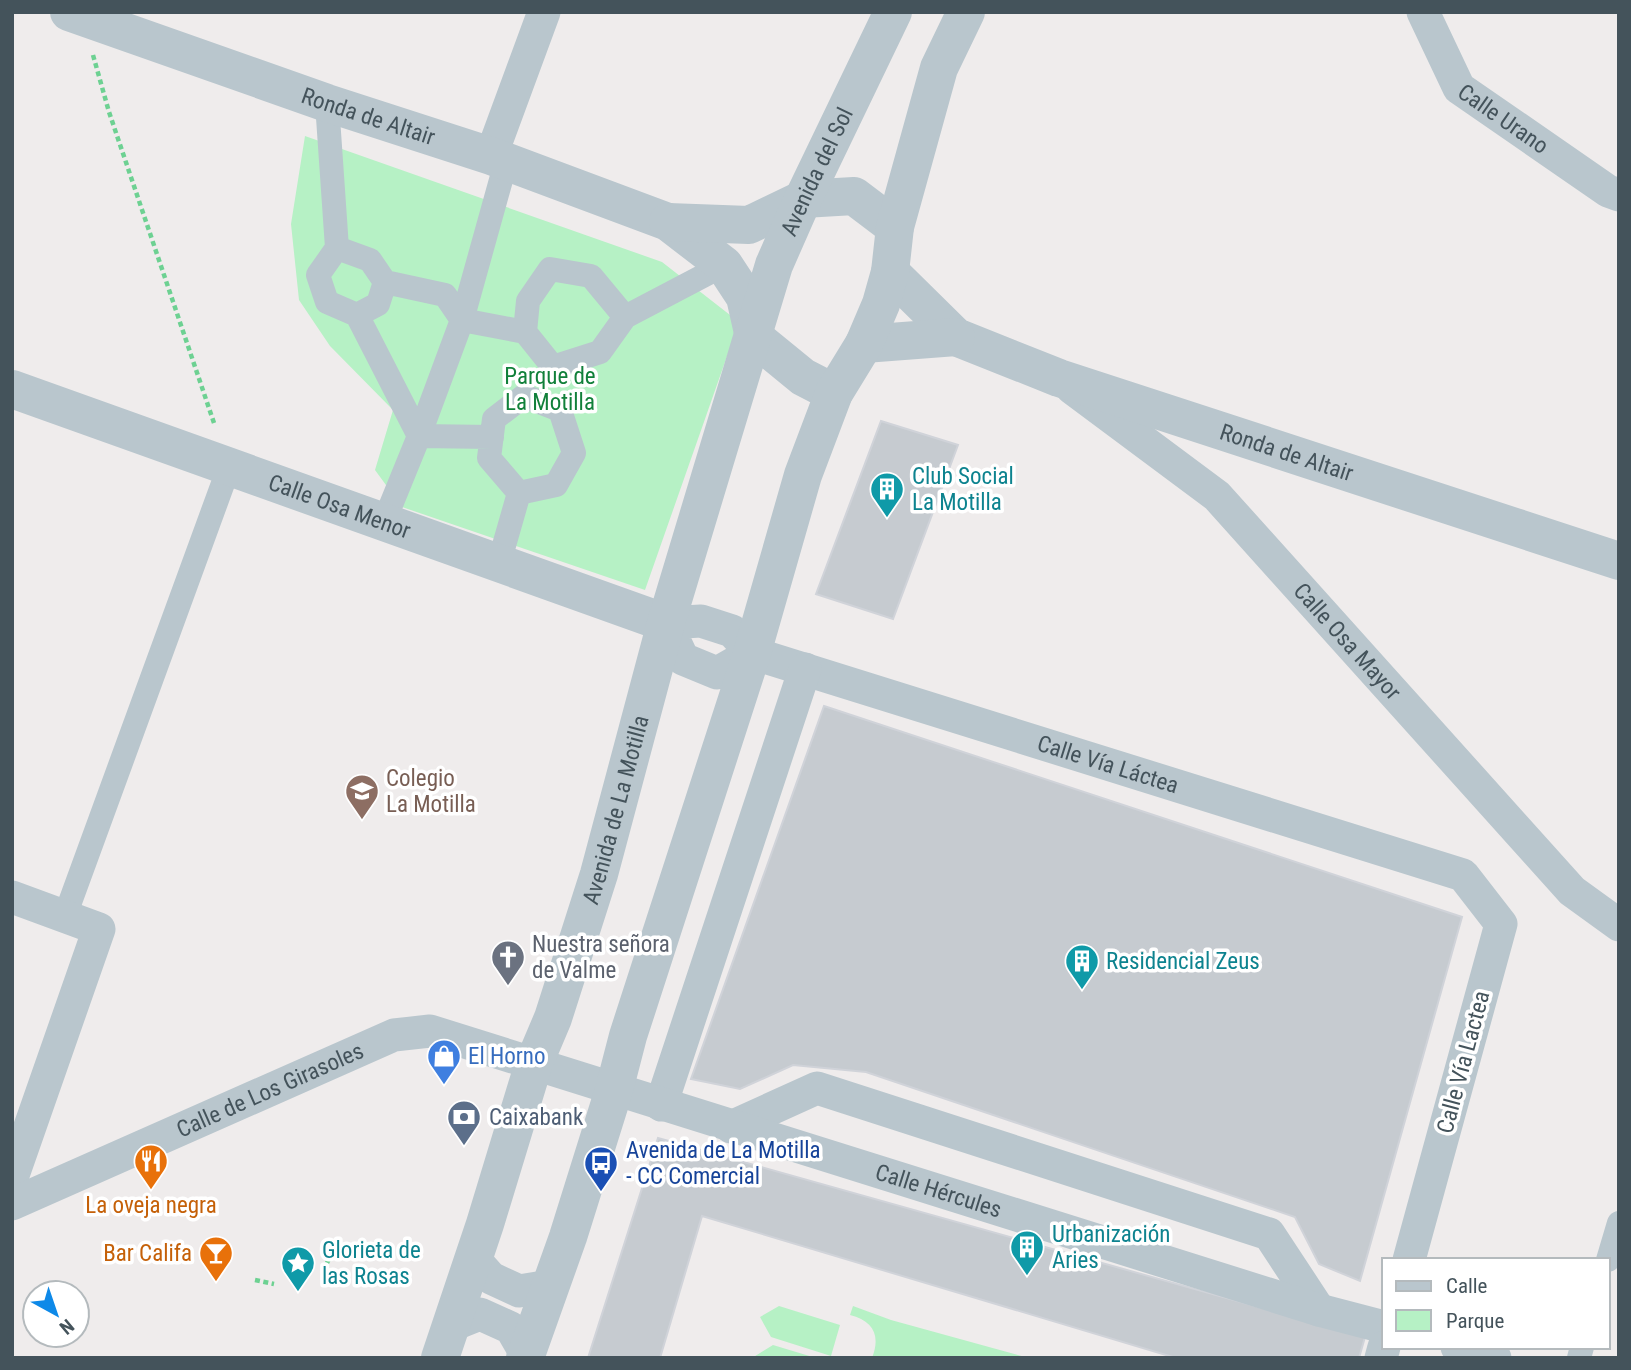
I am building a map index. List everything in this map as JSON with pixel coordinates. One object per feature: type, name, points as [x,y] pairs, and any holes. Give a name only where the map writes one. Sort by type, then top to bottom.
[{"type":"street","points":[[384,522],[462,320],[498,159],[544,12]]},
{"type":"street","name":"Avenida del Sol","points":[[754,337],[774,265],[893,12]]},
{"type":"street","points":[[526,1356],[568,1237],[628,1036],[752,653],[803,475],[834,393],[864,344],[881,304],[890,272],[895,228],[939,68],[966,12]]},
{"type":"street","name":"Calle Urano","points":[[1423,12],[1459,88],[1608,191],[1619,195]]},
{"type":"street","name":"Ronda de Altair","points":[[76,15],[327,103],[498,159],[668,222],[724,265],[745,297],[754,337]]},
{"type":"street","points":[[327,103],[337,248],[318,275],[327,302],[357,315],[419,436]]},
{"type":"street","points":[[803,199],[854,196],[895,228]]},
{"type":"street","name":"Ronda de Altair","points":[[668,222],[749,225],[803,199]]},
{"type":"street","points":[[337,248],[370,260],[385,282],[445,295],[462,320],[525,332],[553,367]]},
{"type":"street","points":[[553,367],[600,352],[625,317],[724,265]]},
{"type":"street","points":[[525,332],[527,301],[550,268],[591,276],[625,317]]},
{"type":"street","name":"Ronda de Altair","points":[[890,272],[956,337],[1059,378],[1619,561]]},
{"type":"street","points":[[357,315],[378,304],[385,282]]},
{"type":"street","points":[[754,337],[803,377],[834,393]]},
{"type":"street","name":"Avenida de La Motilla","points":[[445,1342],[474,1259],[534,1063],[553,1018],[599,874],[666,623],[754,337]]},
{"type":"street","name":"Ronda de Altair","points":[[864,344],[956,337]]},
{"type":"street","points":[[540,402],[553,367]]},
{"type":"street","name":"Calle Osa Mayor","points":[[1059,378],[1217,496],[1572,891],[1619,925]]},
{"type":"street","name":"Calle Osa Menor","points":[[12,390],[666,623]]},
{"type":"street","points":[[524,396],[560,410],[574,453],[556,485],[519,493],[489,458],[494,419],[524,396]]},
{"type":"street","points":[[419,436],[492,437]]},
{"type":"street","points":[[65,916],[229,467]]},
{"type":"street","points":[[499,563],[519,493]]},
{"type":"street","points":[[701,621],[732,631],[752,653],[718,673],[683,659],[666,623],[701,621]]},
{"type":"street","name":"Calle Vía Láctea","points":[[752,653],[1463,875]]},
{"type":"street","points":[[661,1105],[805,669]]},
{"type":"street","name":"Calle Vía Lactea","points":[[1410,1258],[1501,924],[1463,875]]},
{"type":"street","points":[[12,897],[99,929],[12,1178]]},
{"type":"street","name":"Calle de Los Girasoles","points":[[12,1204],[394,1035],[430,1031],[614,1090]]},
{"type":"street","points":[[731,1127],[817,1088],[1269,1234],[1319,1310]]},
{"type":"street","name":"Calle Hércules","points":[[614,1090],[1319,1310],[1382,1326]]},
{"type":"street","points":[[1609,1258],[1619,1223]]},
{"type":"street","points":[[474,1259],[491,1278],[519,1290],[550,1286]]},
{"type":"street","points":[[445,1342],[480,1314],[511,1328],[526,1356]]},
{"type":"street","points":[[1464,1349],[1495,1358]]},
{"type":"path","points":[[76,15],[229,467]]},
{"type":"path","points":[[327,1263],[335,1246]]},
{"type":"path","points":[[255,1280],[274,1284]]},
{"type":"green space","name":"Parque de La Motilla","points":[[305,136],[662,262],[739,322],[645,590],[402,507],[375,470],[393,410],[330,346],[299,300],[291,224]]},
{"type":"green space","points":[[779,1306],[840,1325],[831,1356],[771,1337],[760,1317]]},
{"type":"green space","points":[[853,1306],[891,1320],[1029,1358],[872,1358],[876,1342],[873,1330],[864,1321],[850,1315]]},
{"type":"green space","points":[[773,1345],[816,1358],[752,1358]]},
{"type":"building","name":"Club Social La Motilla","points":[[881,421],[958,445],[893,619],[816,594]]},
{"type":"building","name":"Residencial Zeus","points":[[824,706],[1462,917],[1360,1281],[1319,1264],[1295,1217],[866,1072],[793,1065],[740,1089],[691,1079]]},
{"type":"building","name":"Urbanización Aries","points":[[658,1138],[1365,1337],[1359,1358],[1176,1358],[702,1216],[660,1358],[588,1358]]},
{"type":"place","name":"Club Social La Motilla","points":[[887,519]]},
{"type":"place","name":"Colegio La Motilla","points":[[362,821]]},
{"type":"place","name":"Nuestra señora de Valme","points":[[508,987]]},
{"type":"place","name":"Residencial Zeus","points":[[1082,991]]},
{"type":"place","name":"El Horno","points":[[444,1086]]},
{"type":"place","name":"Caixabank","points":[[464,1147]]},
{"type":"place","name":"La oveja negra","points":[[151,1191]]},
{"type":"place","name":"Avenida de La Motilla - CC Comercial","points":[[601,1193]]},
{"type":"place","name":"Urbanización Aries","points":[[1027,1277]]},
{"type":"place","name":"Bar Califa","points":[[216,1283]]},
{"type":"place","name":"Glorieta de las Rosas","points":[[298,1293]]}]
